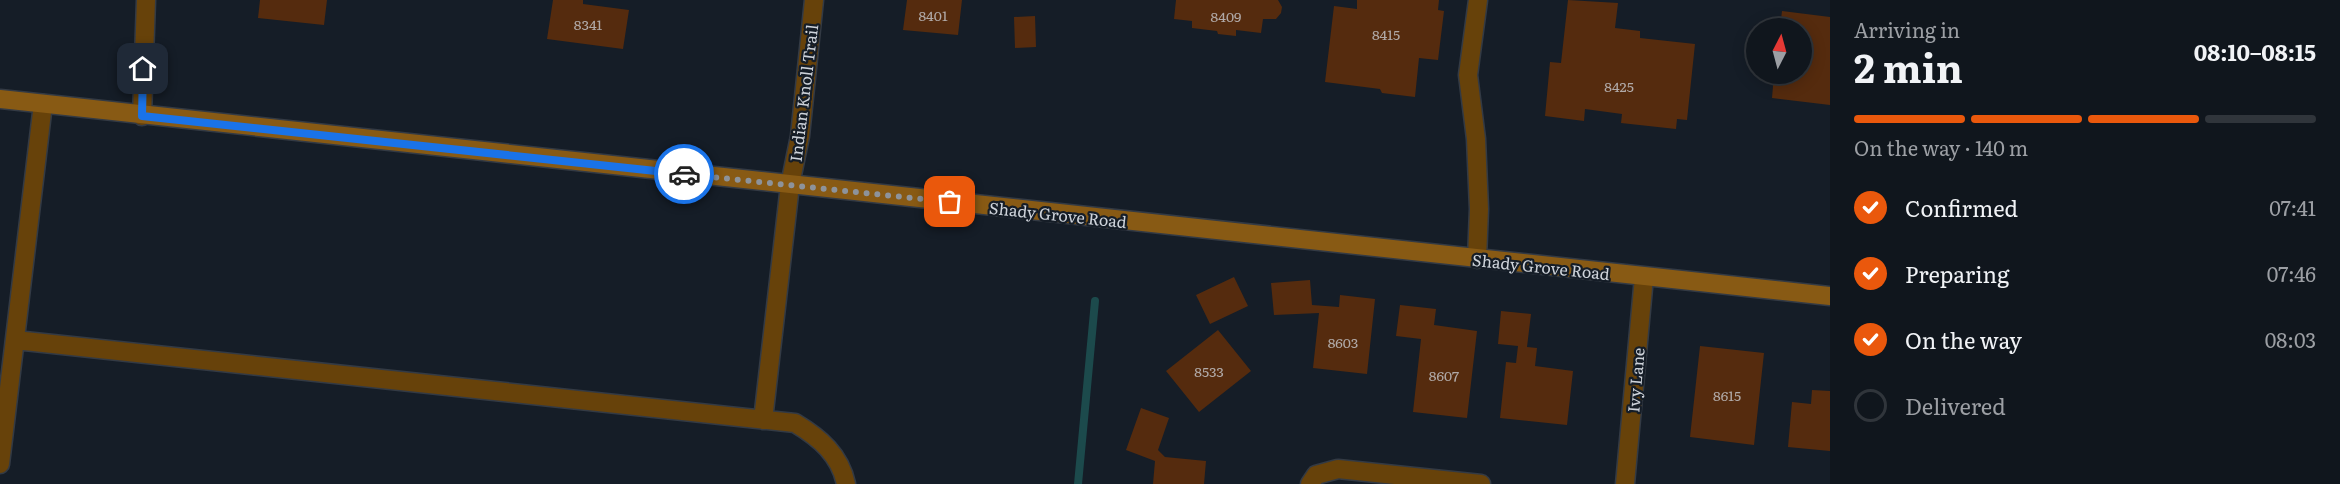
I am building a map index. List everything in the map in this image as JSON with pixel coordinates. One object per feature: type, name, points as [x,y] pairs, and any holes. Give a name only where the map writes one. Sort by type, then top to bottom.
[{"type":"street","points":[[142,116],[146,0]]},
{"type":"street","name":"Indian Knoll Trail","points":[[763,420],[790,185],[800,136],[814,0]]},
{"type":"street","points":[[1477,259],[1479,208],[1476,139],[1468,75],[1478,0]]},
{"type":"street","name":"Shady Grove Road","points":[[0,99],[1830,296]]},
{"type":"street","points":[[0,464],[44,104]]},
{"type":"street","name":"Ivy Lane","points":[[1625,484],[1644,277]]},
{"type":"street","points":[[15,340],[795,423],[812,433],[835,454],[846,484]]},
{"type":"street","points":[[1313,479],[1338,469],[1481,484]]},
{"type":"building","points":[[260,0],[327,0],[324,25],[258,18]]},
{"type":"building","points":[[553,0],[583,0],[583,4],[629,10],[623,49],[547,39]]},
{"type":"building","points":[[907,0],[962,0],[958,35],[903,30]]},
{"type":"building","points":[[1176,0],[1278,0],[1282,7],[1276,19],[1263,19],[1261,33],[1236,30],[1236,36],[1192,28],[1192,21],[1174,19]]},
{"type":"building","points":[[1357,0],[1439,0],[1438,10],[1444,11],[1438,60],[1419,58],[1415,97],[1382,93],[1380,89],[1325,82],[1334,6],[1357,9]]},
{"type":"building","points":[[1568,0],[1618,3],[1615,28],[1640,31],[1640,38],[1695,44],[1687,120],[1677,119],[1676,129],[1621,123],[1622,114],[1585,109],[1584,121],[1545,116],[1550,62],[1561,63]]},
{"type":"building","points":[[1782,11],[1830,17],[1830,105],[1772,98],[1773,84],[1812,84],[1812,18],[1781,18]]},
{"type":"building","points":[[1035,16],[1036,47],[1015,48],[1014,17]]},
{"type":"building","points":[[1234,277],[1248,306],[1210,324],[1196,295]]},
{"type":"building","points":[[1310,280],[1312,305],[1339,307],[1340,295],[1375,299],[1367,374],[1313,368],[1319,313],[1274,315],[1271,283]]},
{"type":"building","points":[[1400,305],[1436,309],[1434,325],[1477,331],[1467,418],[1413,412],[1421,339],[1396,336]]},
{"type":"building","points":[[1501,311],[1531,314],[1527,347],[1537,348],[1535,366],[1573,371],[1567,425],[1500,418],[1506,362],[1516,363],[1518,346],[1498,344]]},
{"type":"building","points":[[1218,330],[1251,371],[1199,412],[1166,371]]},
{"type":"building","points":[[1700,346],[1764,353],[1754,445],[1690,437]]},
{"type":"building","points":[[1812,390],[1830,391],[1830,451],[1788,447],[1792,402],[1811,404]]},
{"type":"building","points":[[1141,408],[1169,418],[1158,450],[1165,457],[1206,461],[1204,484],[1153,484],[1155,461],[1126,450]]},
{"type":"waterway","points":[[1078,484],[1095,301]]},
{"type":"way so far","points":[[684,174],[950,202]]},
{"type":"route","points":[[143,69],[142,116],[684,174]]}]
